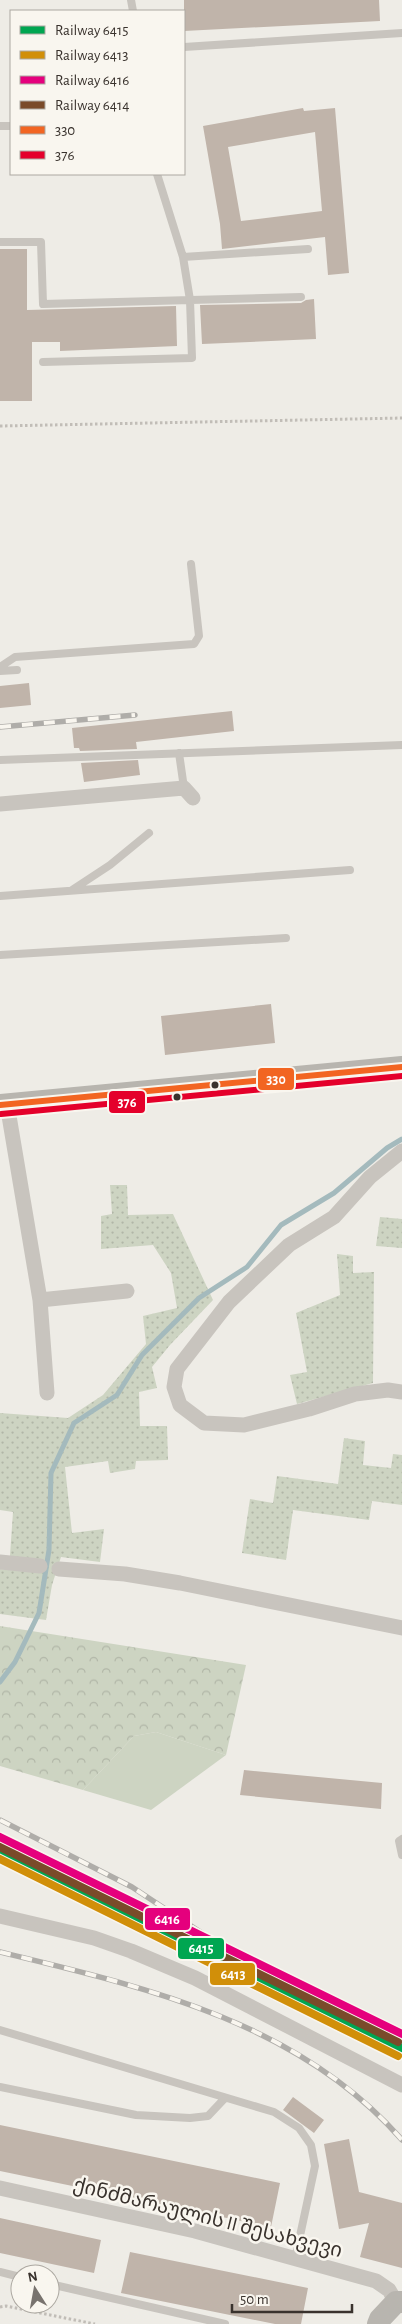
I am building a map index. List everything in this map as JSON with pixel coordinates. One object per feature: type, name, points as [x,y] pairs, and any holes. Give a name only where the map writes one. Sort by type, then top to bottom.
[{"type":"street","points":[[0,804],[188,793]]},
{"type":"street","points":[[47,1393],[40,1300],[3,1105],[402,1067]]},
{"type":"street","points":[[402,1151],[370,1177],[334,1217],[289,1245],[229,1302],[177,1369],[174,1388],[180,1405],[204,1423],[244,1425],[309,1409],[355,1394],[388,1390],[402,1392]]},
{"type":"street","points":[[40,1300],[127,1291]]},
{"type":"street","points":[[0,1562],[40,1566]]},
{"type":"street","points":[[59,1569],[125,1574],[180,1583],[402,1628]]},
{"type":"street","points":[[0,1916],[94,1938],[131,1951],[195,1978],[402,2085]]},
{"type":"street","name":"ქინძმარაულის II შესახვევი","points":[[0,2188],[195,2231],[376,2281],[389,2290],[399,2302]]},
{"type":"street","points":[[378,2324],[380,2319],[399,2302]]},
{"type":"lane","points":[[185,46],[402,33]]},
{"type":"lane","points":[[43,362],[192,358],[190,300],[183,257],[157,175]]},
{"type":"lane","points":[[0,242],[40,242],[42,304],[301,297]]},
{"type":"lane","points":[[183,257],[308,250]]},
{"type":"lane","points":[[0,667],[15,656],[194,644],[199,636],[191,564]]},
{"type":"lane","points":[[0,671],[17,670]]},
{"type":"lane","points":[[0,760],[402,746]]},
{"type":"lane","points":[[179,753],[188,793]]},
{"type":"lane","points":[[71,891],[110,865],[149,833]]},
{"type":"lane","points":[[0,896],[350,870]]},
{"type":"lane","points":[[0,955],[286,938]]},
{"type":"lane","points":[[402,1839],[399,1841],[402,1855]]},
{"type":"lane","points":[[0,2030],[274,2112],[300,2128],[311,2145],[315,2166],[295,2258]]},
{"type":"lane","points":[[0,2087],[145,2116],[190,2118],[208,2116],[225,2098]]},
{"type":"lane","points":[[60,2286],[225,2324]]},
{"type":"path","points":[[0,426],[402,418]]},
{"type":"path","points":[[0,2307],[6,2306],[95,2324]]},
{"type":"green space","points":[[110,1185],[127,1185],[128,1215],[173,1214],[213,1300],[170,1345],[152,1367],[157,1388],[139,1392],[140,1426],[167,1426],[168,1460],[136,1461],[135,1469],[110,1473],[108,1461],[65,1467],[72,1533],[104,1529],[100,1562],[61,1557],[52,1585],[46,1620],[0,1614],[0,1569],[9,1570],[13,1512],[0,1510],[0,1413],[68,1418],[103,1395],[146,1344],[143,1316],[177,1308],[171,1273],[153,1245],[101,1249],[101,1216],[112,1214]]},
{"type":"green space","points":[[380,1217],[402,1219],[402,1248],[376,1246]]},
{"type":"green space","points":[[337,1254],[353,1256],[353,1273],[374,1272],[373,1383],[297,1404],[290,1375],[307,1372],[296,1313],[340,1295]]},
{"type":"green space","points":[[344,1438],[365,1441],[363,1465],[391,1468],[393,1454],[402,1455],[402,1505],[372,1501],[369,1520],[293,1510],[286,1560],[242,1553],[250,1499],[273,1503],[277,1476],[338,1484]]},
{"type":"green space","points":[[0,1626],[246,1665],[226,1755],[156,1732],[134,1736],[83,1790],[0,1766]]},
{"type":"green space","points":[[156,1732],[226,1755],[151,1810],[83,1790],[134,1736]]},
{"type":"building","points":[[184,0],[379,0],[380,21],[185,31]]},
{"type":"building","points":[[303,108],[304,111],[335,108],[349,273],[328,275],[325,237],[222,249],[220,224],[203,126]],"holes":[[[315,132],[322,211],[241,221],[228,147]]]},
{"type":"building","points":[[0,249],[27,249],[27,310],[176,306],[177,346],[60,351],[60,342],[32,342],[32,401],[0,401]]},
{"type":"building","points":[[314,299],[316,339],[202,344],[200,305],[301,303]]},
{"type":"building","points":[[29,683],[31,705],[0,708],[0,686]]},
{"type":"building","points":[[232,711],[234,731],[136,742],[137,749],[80,751],[79,748],[74,748],[72,728]]},
{"type":"building","points":[[138,760],[140,775],[84,782],[81,763]]},
{"type":"building","points":[[271,1004],[275,1043],[165,1055],[161,1016]]},
{"type":"building","points":[[244,1770],[382,1783],[381,1809],[240,1795]]},
{"type":"building","points":[[293,2097],[324,2120],[314,2133],[283,2110]]},
{"type":"building","points":[[0,2125],[280,2183],[271,2227],[0,2171]]},
{"type":"building","points":[[349,2139],[359,2192],[402,2203],[402,2268],[360,2257],[369,2223],[339,2229],[324,2144]]},
{"type":"building","points":[[0,2218],[101,2240],[94,2273],[60,2266],[60,2264],[0,2253]]},
{"type":"building","points":[[130,2252],[308,2288],[301,2324],[275,2324],[121,2293]]},
{"type":"waterway","points":[[0,1682],[15,1662],[39,1613],[49,1550],[51,1473],[74,1423],[117,1395],[142,1355],[199,1298],[247,1267],[281,1225],[334,1193],[387,1148],[402,1139]]},
{"type":"railway","points":[[0,727],[135,715]]},
{"type":"railway","points":[[0,1820],[132,1887],[214,1941]]},
{"type":"railway","points":[[0,1861],[118,1907]]},
{"type":"railway","points":[[206,1951],[314,1991]]},
{"type":"railway","points":[[0,1952],[55,1965],[164,1996],[217,2015],[268,2038],[316,2066],[361,2099],[402,2140]]},
{"type":"rail line","name":"6416","points":[[0,1837],[402,2034]]},
{"type":"rail line","name":"6414","points":[[0,1847],[398,2042]]},
{"type":"rail line","name":"6415","points":[[0,1849],[402,2048]]},
{"type":"rail line","name":"6413","points":[[0,1859],[398,2056]]},
{"type":"transit line","name":"330","points":[[0,1105],[402,1067]]},
{"type":"transit line","name":"376","points":[[1,1114],[402,1076]]}]
